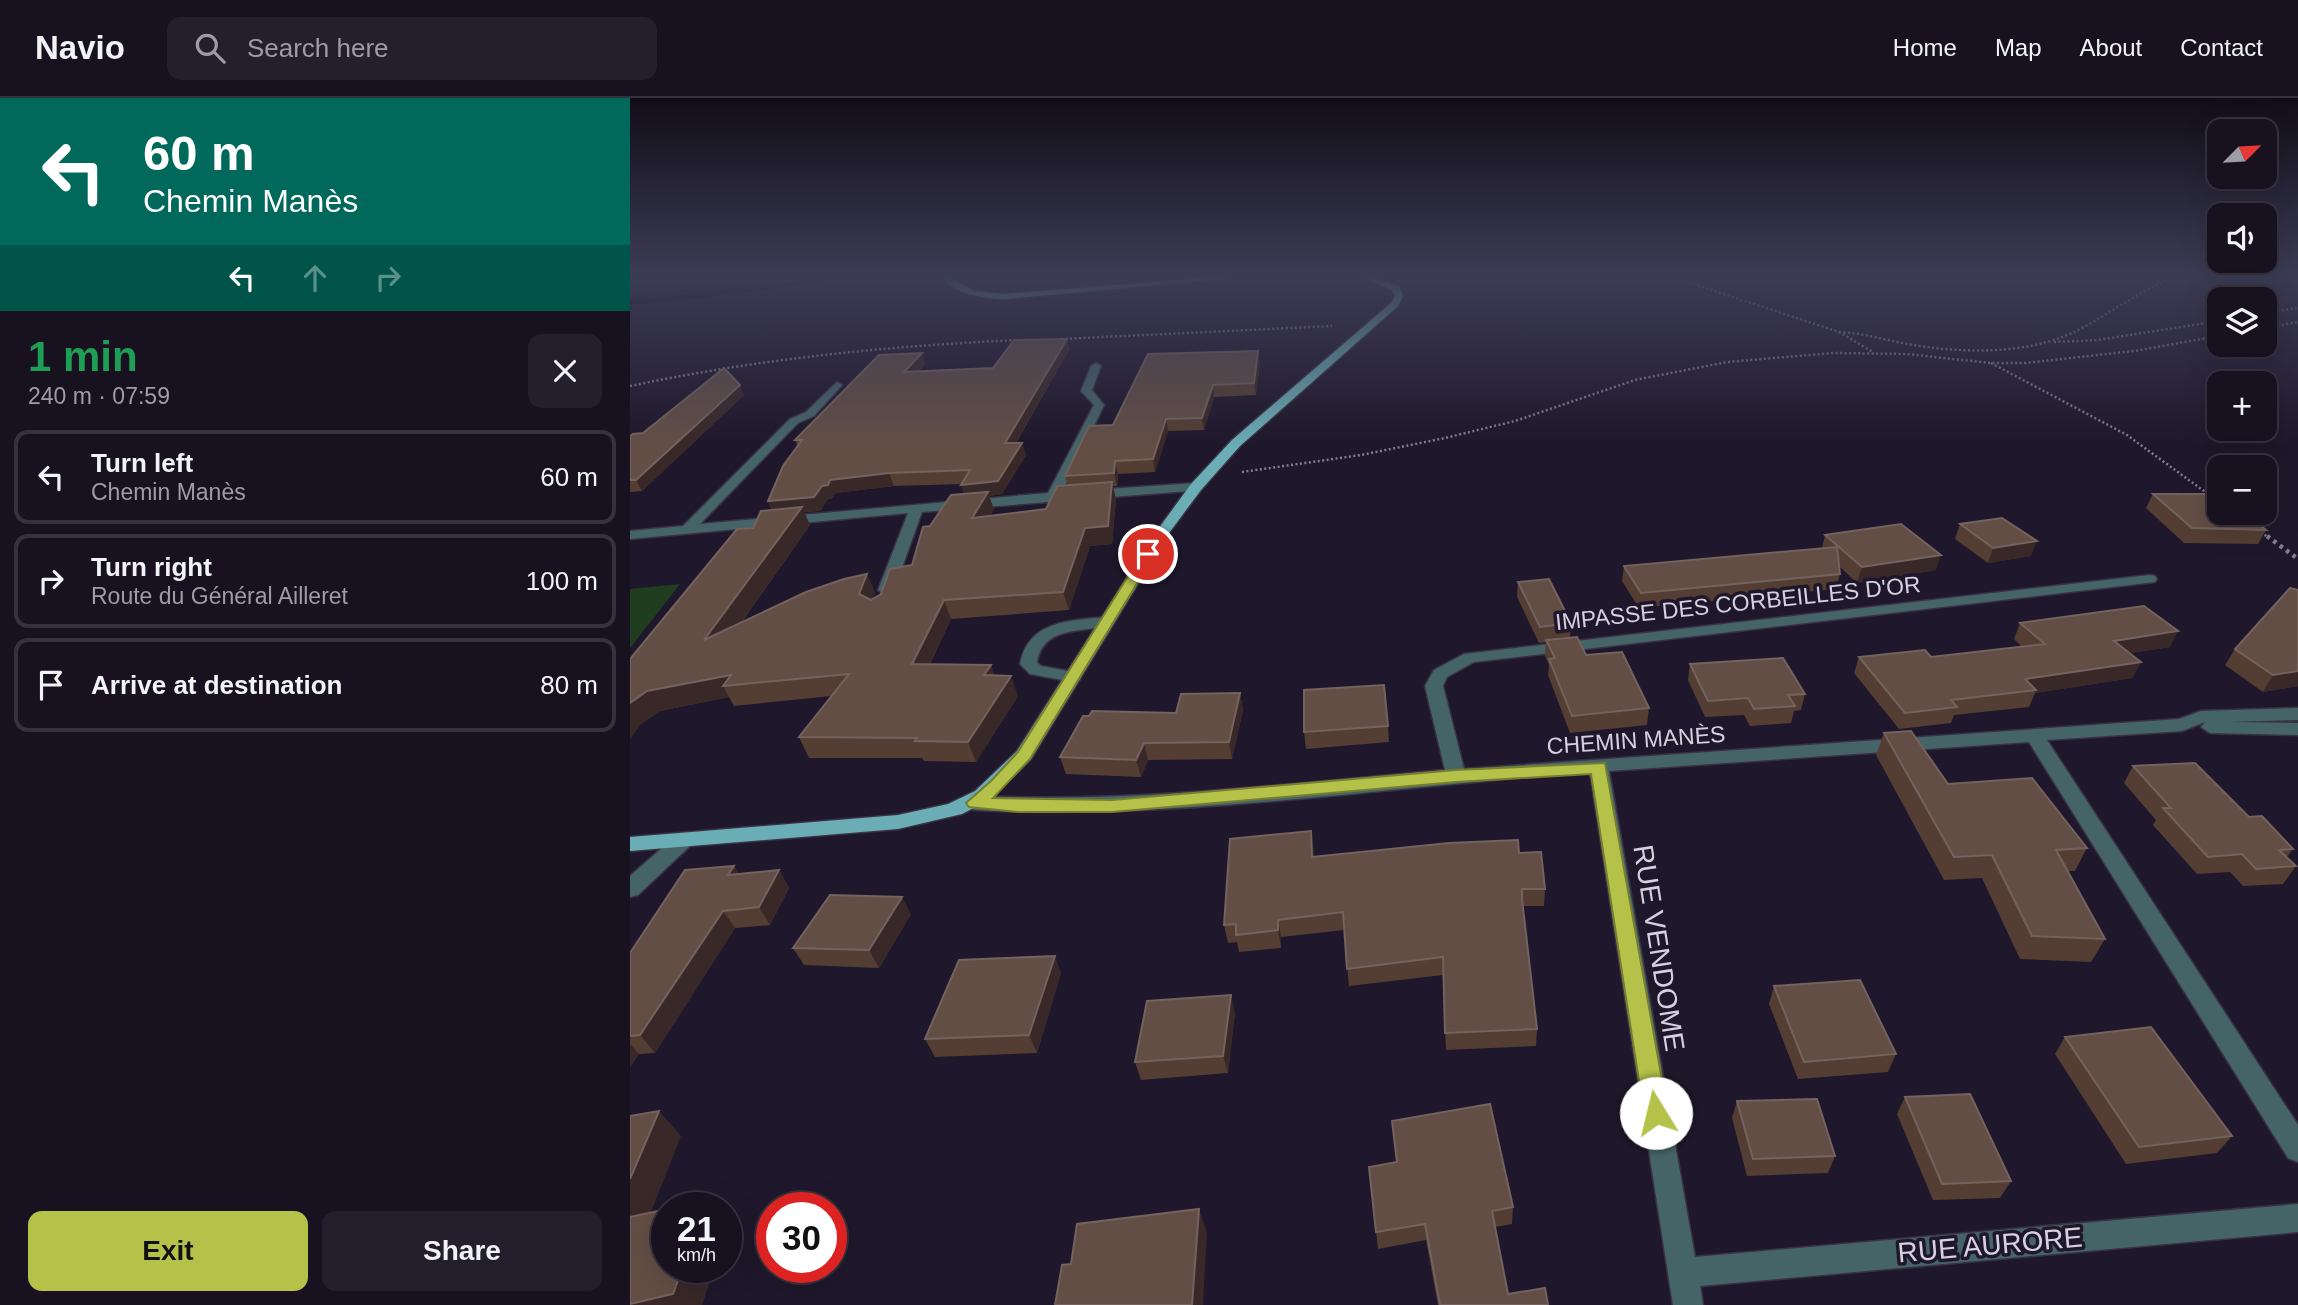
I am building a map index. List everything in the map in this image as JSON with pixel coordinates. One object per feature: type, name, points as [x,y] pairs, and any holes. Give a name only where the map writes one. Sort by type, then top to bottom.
[{"type":"main road","points":[[630,844],[898,822],[938,816],[975,803],[998,786],[1024,755],[1163,532],[1200,482],[1236,443],[1362,333]]},
{"type":"street","points":[[1053,496],[1099,405],[1086,391],[1096,366]]},
{"type":"street","points":[[688,529],[794,421],[810,414],[837,385]]},
{"type":"street","points":[[630,535],[1200,482]]},
{"type":"street","points":[[883,599],[917,508]]},
{"type":"street","name":"IMPASSE DES CORBEILLES D'OR","points":[[1456,776],[1434,686],[1440,674],[1470,658],[2150,579]]},
{"type":"street","points":[[1073,677],[1036,670],[1028,664],[1028,656],[1038,638],[1058,628],[1105,622]]},
{"type":"street","name":"CHEMIN MANÈS","points":[[975,803],[1112,806],[1456,776],[2182,725],[2201,717],[2298,713]]},
{"type":"street","points":[[2182,725],[2298,729]]},
{"type":"street","points":[[2035,736],[2298,1149]]},
{"type":"street","name":"RUE VENDOME","points":[[1599,767],[1688,1305]]},
{"type":"street","points":[[630,889],[684,840]]},
{"type":"street","name":"RUE AURORE","points":[[1683,1273],[2298,1218]]},
{"type":"path","points":[[1052,339],[1191,333]]},
{"type":"path","points":[[1841,333],[1875,353]]},
{"type":"path","points":[[1855,333],[1936,347],[2021,346],[2098,340],[2140,333]]},
{"type":"path","points":[[2046,343],[2068,333]]},
{"type":"path","points":[[1200,482],[1445,438],[1515,421],[1635,380],[1678,370],[1782,356],[1875,353],[1990,363],[2079,358],[2207,338]]},
{"type":"path","points":[[630,386],[751,362],[916,344],[1025,340]]},
{"type":"path","points":[[1990,363],[2127,435],[2207,493]]},
{"type":"path","points":[[2256,528],[2298,559]]},
{"type":"green space","points":[[680,584],[630,648],[630,589]]},
{"type":"building","points":[[1067,339],[1005,443],[1022,443],[998,481],[961,485],[970,470],[889,473],[830,480],[814,497],[768,501],[783,466],[802,440],[795,440],[879,355],[922,353],[904,372],[993,368],[1014,340]]},
{"type":"building","points":[[1258,351],[1254,383],[1213,385],[1202,418],[1166,419],[1153,459],[1115,461],[1114,473],[1065,476],[1089,426],[1113,425],[1148,354]]},
{"type":"building","points":[[724,368],[740,385],[636,480],[630,480],[630,436],[643,433]]},
{"type":"building","points":[[1112,482],[1108,526],[1085,528],[1063,592],[944,600],[912,664],[991,665],[984,675],[1011,676],[968,742],[915,741],[917,738],[799,737],[849,674],[723,686],[731,675],[647,691],[630,703],[630,659],[737,529],[753,528],[761,511],[802,507],[704,640],[806,592],[844,579],[867,574],[859,594],[871,600],[881,594],[890,569],[912,565],[923,527],[930,526],[951,495],[988,492],[972,518],[1046,509],[1057,486]]},
{"type":"building","points":[[2153,494],[2207,494],[2207,525],[2260,525],[2266,530],[2192,528]]},
{"type":"building","points":[[2002,518],[2037,541],[1993,548],[1960,524]]},
{"type":"building","points":[[1901,524],[1941,555],[1862,567],[1825,535]]},
{"type":"building","points":[[1837,547],[1840,574],[1641,593],[1624,566]]},
{"type":"building","points":[[1549,579],[1571,623],[1540,627],[1518,582]]},
{"type":"building","points":[[2290,588],[2298,590],[2298,671],[2273,675],[2235,649]]},
{"type":"building","points":[[2144,606],[2178,631],[2114,641],[2141,662],[2025,679],[2036,690],[1951,700],[1957,707],[1905,713],[1859,657],[1925,650],[1931,657],[2045,644],[2020,623]]},
{"type":"building","points":[[1577,637],[1586,655],[1622,652],[1649,708],[1572,716],[1549,659],[1555,658],[1546,640]]},
{"type":"building","points":[[1783,658],[1805,694],[1788,695],[1795,706],[1754,709],[1748,698],[1708,701],[1690,664]]},
{"type":"building","points":[[1384,685],[1388,726],[1304,732],[1304,690]]},
{"type":"building","points":[[1240,693],[1229,742],[1144,743],[1136,760],[1060,757],[1083,716],[1089,716],[1092,711],[1176,713],[1181,694]]},
{"type":"building","points":[[1911,731],[1948,784],[2032,778],[2087,848],[2056,850],[2105,939],[2032,936],[1992,855],[1954,857],[1884,733]]},
{"type":"building","points":[[2195,763],[2249,817],[2262,816],[2293,849],[2279,850],[2296,866],[2256,869],[2242,854],[2208,857],[2163,808],[2171,808],[2133,766]]},
{"type":"building","points":[[1311,831],[1312,857],[1449,843],[1518,840],[1519,853],[1541,852],[1545,889],[1522,889],[1537,1029],[1445,1033],[1443,957],[1347,969],[1343,912],[1278,920],[1278,930],[1236,935],[1236,924],[1224,925],[1230,839]]},
{"type":"building","points":[[734,866],[728,875],[779,870],[759,907],[723,911],[640,1035],[630,1036],[630,953],[685,870]]},
{"type":"building","points":[[830,895],[902,897],[869,950],[793,948]]},
{"type":"building","points":[[1055,956],[1029,1035],[925,1039],[959,960]]},
{"type":"building","points":[[1860,980],[1896,1054],[1804,1062],[1774,986]]},
{"type":"building","points":[[1231,995],[1223,1056],[1135,1062],[1147,1001]]},
{"type":"building","points":[[2151,1027],[2232,1136],[2139,1147],[2065,1037]]},
{"type":"building","points":[[1970,1094],[2011,1181],[1942,1184],[1905,1097]]},
{"type":"building","points":[[1817,1099],[1835,1156],[1753,1159],[1737,1101]]},
{"type":"building","points":[[1490,1104],[1513,1207],[1492,1211],[1508,1294],[1545,1288],[1548,1305],[1440,1305],[1425,1224],[1376,1232],[1369,1167],[1397,1162],[1392,1121]]},
{"type":"building","points":[[659,1111],[630,1179],[630,1116]]},
{"type":"building","points":[[1199,1209],[1192,1305],[1055,1305],[1062,1265],[1071,1264],[1077,1224]]},
{"type":"building","points":[[651,1212],[651,1283],[677,1283],[673,1294],[630,1304],[630,1217]]},
{"type":"route","points":[[1148,554],[1024,755],[998,786],[975,803],[1112,806],[1456,776],[1599,767],[1656,1113]]}]
